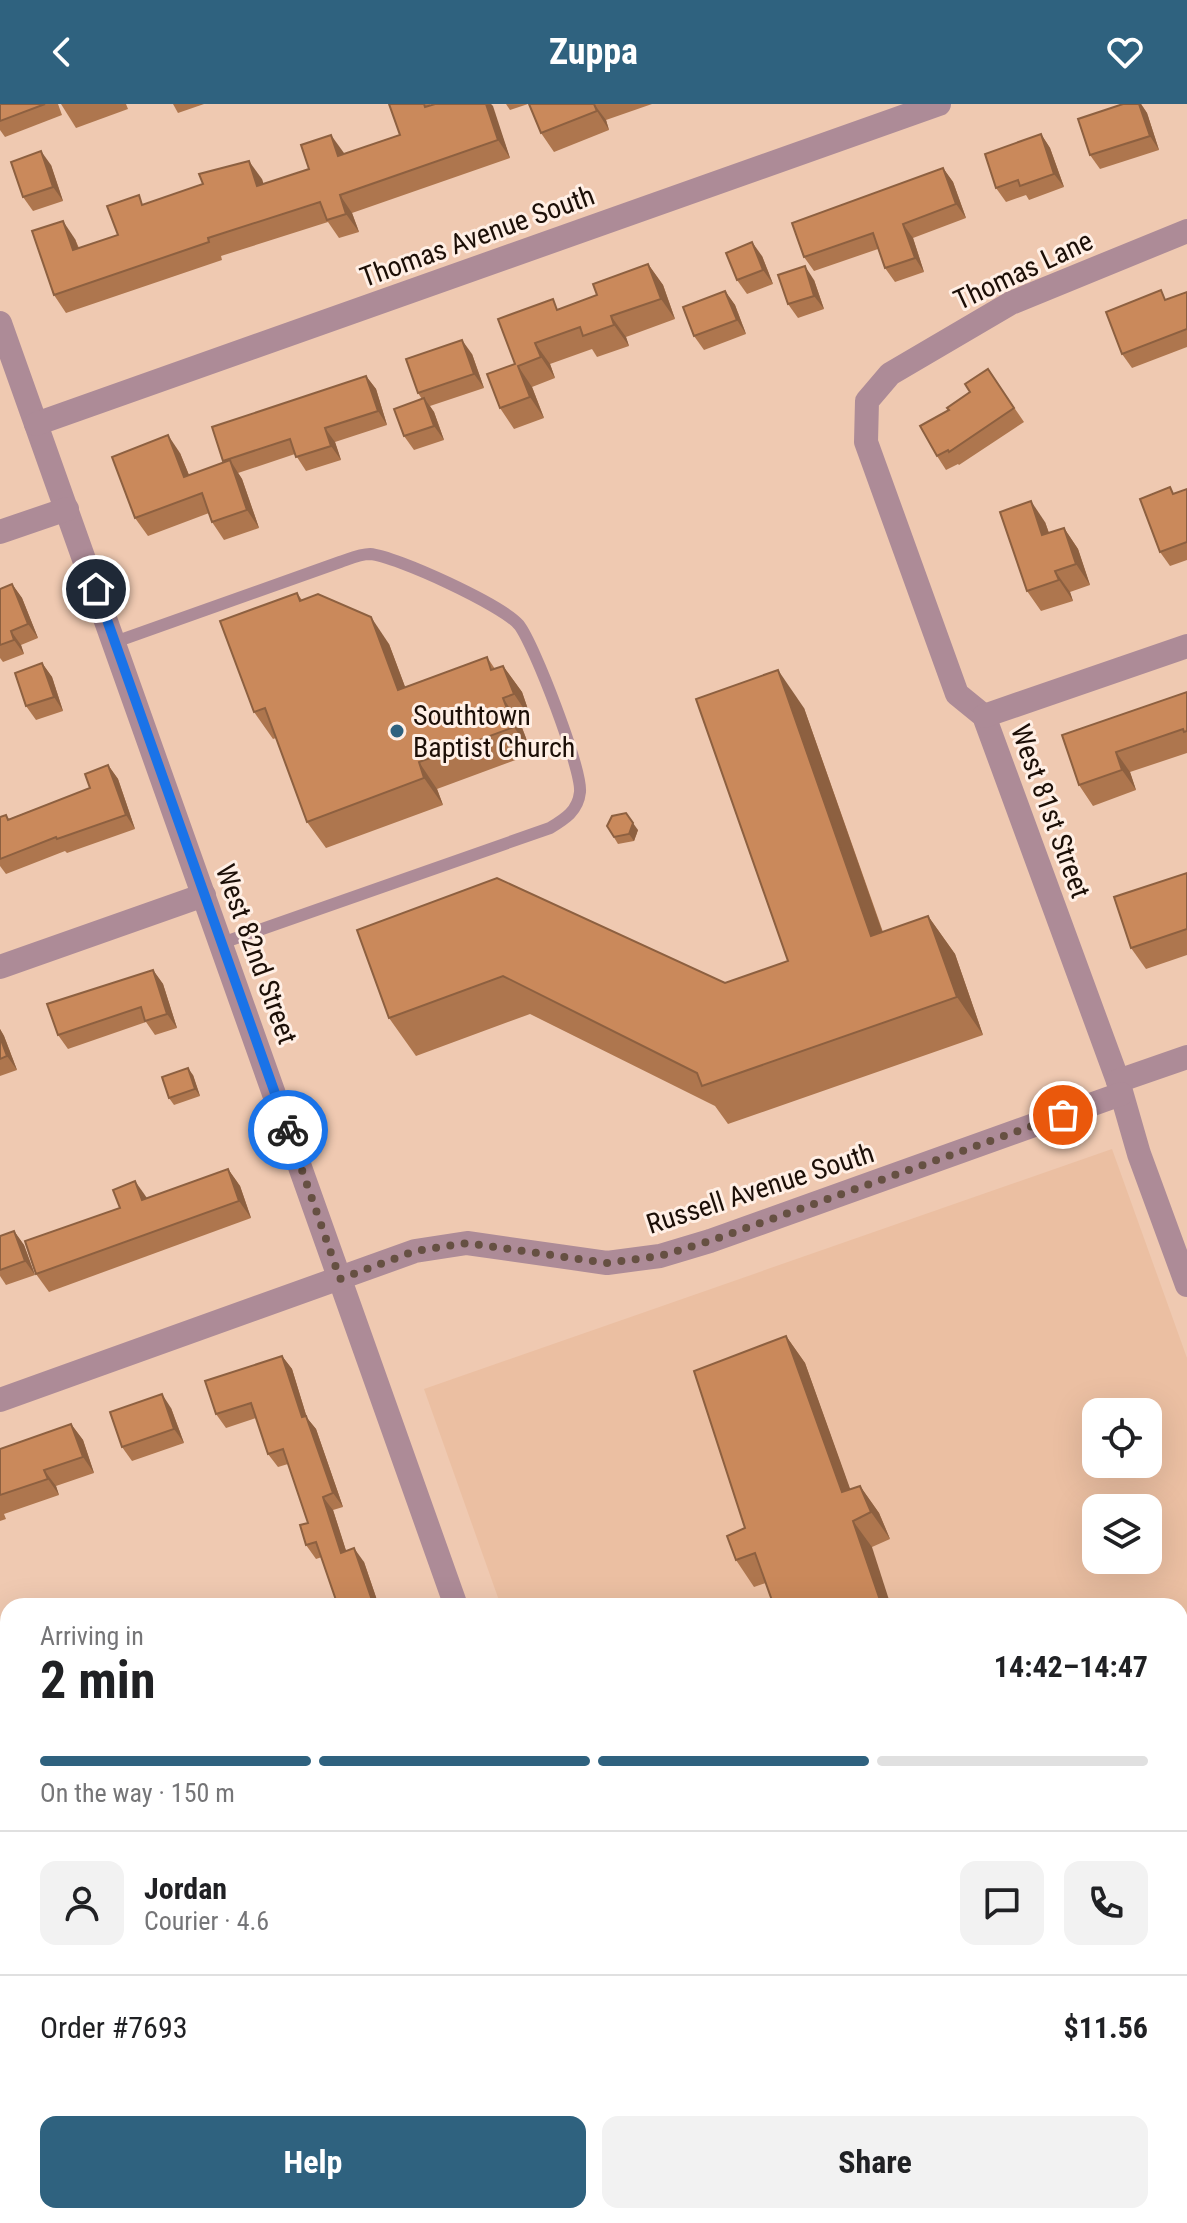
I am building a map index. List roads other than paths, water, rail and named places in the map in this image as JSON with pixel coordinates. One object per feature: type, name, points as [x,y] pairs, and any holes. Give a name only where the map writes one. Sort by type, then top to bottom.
[{"type":"street","name":"Thomas Avenue South","points":[[36,424],[939,104]]},
{"type":"street","name":"Thomas Lane","points":[[890,374],[1011,303],[1187,231]]},
{"type":"street","name":"West 82nd Street","points":[[0,323],[453,1598]]},
{"type":"street","name":"West 81st Street","points":[[890,374],[867,401],[866,442],[957,694],[984,716],[1120,1088],[1139,1154],[1187,1285]]},
{"type":"street","points":[[0,532],[67,509]]},
{"type":"street","points":[[984,716],[1187,646]]},
{"type":"street","points":[[0,967],[204,895]]},
{"type":"street","name":"Russell Avenue South","points":[[0,1400],[415,1251],[467,1243],[607,1263],[660,1256],[710,1241],[1120,1088],[1187,1057]]},
{"type":"lane","points":[[115,642],[340,562],[367,554],[391,558],[499,608],[518,623],[531,643],[577,769],[580,792],[571,815],[550,828],[222,943]]},
{"type":"place","name":"Southtown Baptist Church","points":[[397,731]]}]
